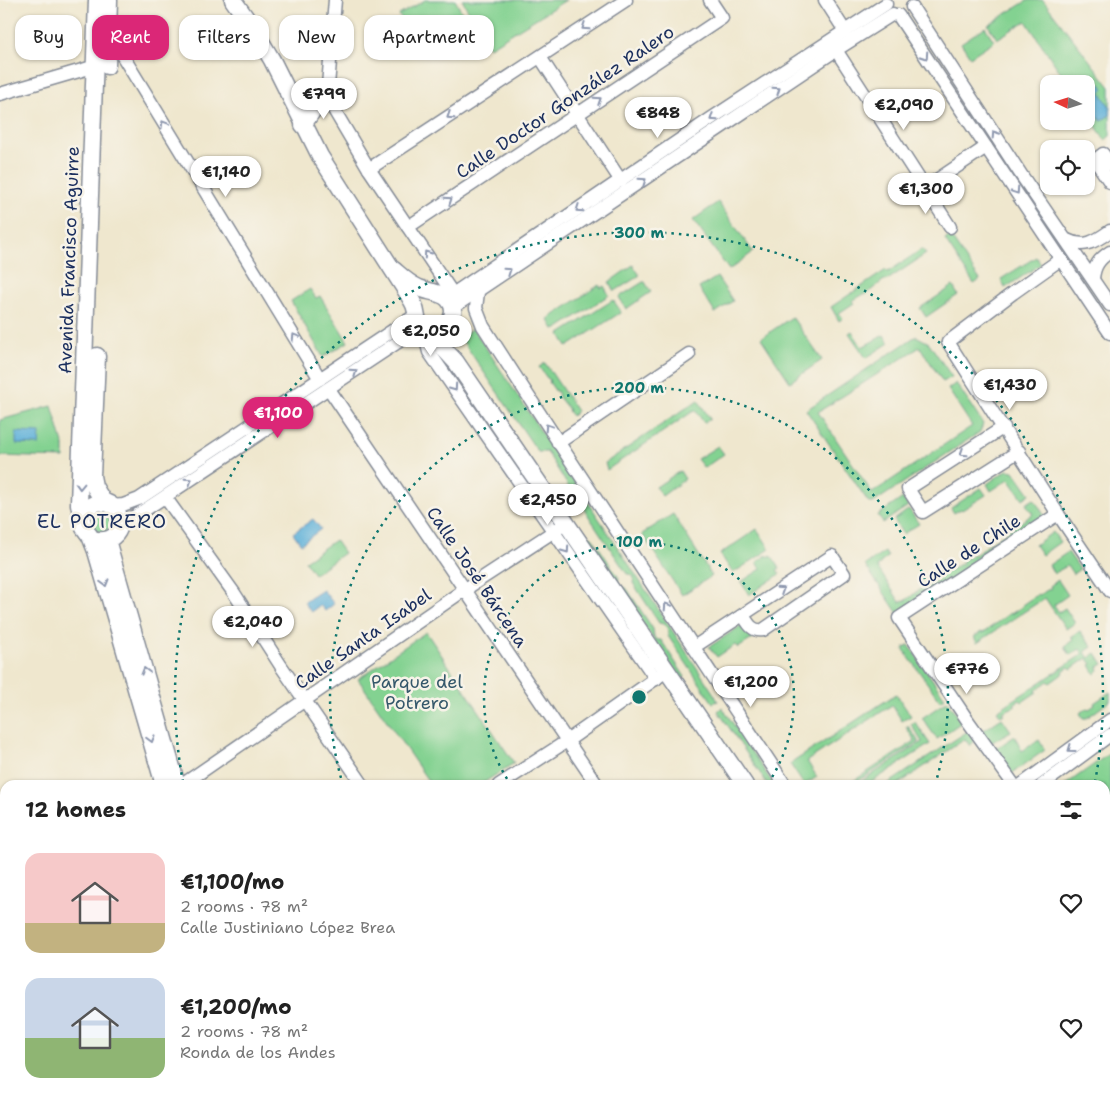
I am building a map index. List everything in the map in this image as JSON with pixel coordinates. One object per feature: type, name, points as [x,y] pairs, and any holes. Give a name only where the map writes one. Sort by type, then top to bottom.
[{"type":"main road","name":"Avenida Francisco Aguirre","points":[[97,0],[79,504],[84,530],[90,536],[96,551],[163,780]]},
{"type":"main road","name":"Avenida Francisco Aguirre","points":[[109,0],[109,15]]},
{"type":"main road","points":[[233,0],[267,52],[303,125],[343,192],[394,270],[423,322],[456,362],[559,528],[661,675],[741,780]]},
{"type":"main road","name":"Avenida Francisco Aguirre","points":[[107,60],[92,476],[94,486],[120,516],[119,527]]},
{"type":"main road","points":[[288,93],[306,97],[327,94]]},
{"type":"main road","points":[[303,125],[315,106],[327,94]]},
{"type":"main road","points":[[394,270],[405,280],[446,299],[453,316],[449,324],[440,330],[423,322]]},
{"type":"main road","points":[[423,322],[422,298],[446,299]]},
{"type":"main road","points":[[449,324],[456,362]]},
{"type":"main road","points":[[82,521],[84,513],[89,507],[96,503],[108,504]]},
{"type":"main road","points":[[90,536],[99,540],[107,540],[115,535],[119,527]]},
{"type":"main road","points":[[107,540],[176,780]]},
{"type":"street","points":[[336,0],[327,94],[369,169],[408,227],[446,299]]},
{"type":"street","points":[[369,169],[626,0]]},
{"type":"street","name":"Calle Doctor González Ralero","points":[[408,227],[722,18],[710,0]]},
{"type":"street","points":[[825,0],[845,31]]},
{"type":"street","points":[[446,299],[712,118],[845,31],[891,9],[907,13],[912,4],[1110,305]]},
{"type":"street","points":[[446,299],[478,292],[836,50],[891,9]]},
{"type":"street","points":[[891,9],[1110,333]]},
{"type":"street","points":[[836,50],[950,227]]},
{"type":"street","points":[[540,58],[621,181]]},
{"type":"street","name":"Calle José Bárcena","points":[[125,60],[324,384],[594,780]]},
{"type":"street","points":[[0,94],[96,66]]},
{"type":"street","points":[[925,188],[986,147]]},
{"type":"street","points":[[1110,164],[1104,154],[1095,160],[1110,182]]},
{"type":"street","points":[[1067,240],[1078,244],[1088,244],[1110,232]]},
{"type":"street","points":[[1092,279],[1098,262],[1110,252]]},
{"type":"street","points":[[1061,259],[948,342],[1058,514],[1110,591]]},
{"type":"street","points":[[478,292],[476,307],[482,326],[558,444],[782,780]]},
{"type":"street","points":[[108,504],[123,505],[139,499],[423,322],[429,352],[559,528]]},
{"type":"street","points":[[558,444],[690,354]]},
{"type":"street","points":[[119,527],[165,497],[324,384]]},
{"type":"street","points":[[1004,427],[908,489],[923,512],[1018,450]]},
{"type":"street","points":[[165,497],[234,594],[280,666],[360,780]]},
{"type":"street","name":"Calle de Chile","points":[[1010,780],[968,721],[899,618],[1058,514]]},
{"type":"street","name":"Calle Santa Isabel","points":[[189,780],[464,590],[559,528]]},
{"type":"street","points":[[694,647],[741,616],[832,556],[844,574],[763,630],[758,631],[751,628],[741,616]]},
{"type":"street","points":[[507,780],[567,741],[661,675]]},
{"type":"street","points":[[1028,780],[1110,720]]},
{"type":"street","points":[[1049,780],[1110,735]]},
{"type":"green space","points":[[425,0],[455,0],[463,15],[399,15]]},
{"type":"green space","points":[[462,0],[566,0],[494,45],[494,15],[471,15]]},
{"type":"green space","points":[[1028,0],[1043,0],[1110,87],[1110,136],[1105,140],[1095,125],[1095,75],[1062,75],[1026,21],[997,39],[988,25]]},
{"type":"green space","points":[[985,27],[994,41],[970,57],[961,43]]},
{"type":"green space","points":[[718,202],[753,252],[729,270],[693,220]]},
{"type":"green space","points":[[950,236],[980,280],[974,284],[945,240]]},
{"type":"green space","points":[[922,249],[926,254],[886,281],[884,280],[865,295],[852,301],[854,303],[839,313],[843,318],[839,321],[831,307],[886,270],[888,272]]},
{"type":"green space","points":[[1036,257],[1041,264],[1005,288],[1001,279]]},
{"type":"green space","points":[[633,265],[639,276],[615,291],[609,282]]},
{"type":"green space","points":[[717,277],[733,301],[715,313],[699,288]]},
{"type":"green space","points":[[645,282],[651,292],[626,309],[619,297]]},
{"type":"green space","points":[[599,285],[601,288],[604,286],[609,295],[557,329],[554,329],[548,319]]},
{"type":"green space","points":[[953,286],[958,295],[926,317],[920,308]]},
{"type":"green space","points":[[310,289],[316,298],[320,296],[348,342],[323,357],[291,301]]},
{"type":"green space","points":[[613,300],[620,313],[567,347],[560,334]]},
{"type":"green space","points":[[792,317],[822,360],[790,382],[761,338]]},
{"type":"green space","points":[[473,328],[583,495],[576,499],[547,452],[538,452],[460,337]]},
{"type":"green space","points":[[852,331],[862,347],[884,335],[889,343],[866,358],[849,333]]},
{"type":"green space","points":[[916,336],[929,343],[952,377],[943,382],[920,347],[818,412],[872,493],[972,426],[948,389],[956,383],[983,424],[980,432],[873,503],[869,503],[806,410]]},
{"type":"green space","points":[[545,363],[577,411],[572,416],[558,396],[557,391],[539,367]]},
{"type":"green space","points":[[698,400],[710,419],[704,423],[695,410],[607,470],[605,463]]},
{"type":"green space","points":[[52,406],[64,447],[64,458],[0,456],[0,420]]},
{"type":"green space","points":[[718,446],[724,454],[704,468],[697,459]]},
{"type":"green space","points":[[1007,470],[1014,471],[1030,494],[1023,499],[1009,479],[991,491],[987,484]]},
{"type":"green space","points":[[680,471],[685,479],[662,496],[656,487]]},
{"type":"green space","points":[[981,488],[986,495],[954,513],[951,508]]},
{"type":"green space","points":[[903,498],[908,506],[883,523],[878,515]]},
{"type":"green space","points":[[1034,499],[1046,518],[899,615],[865,565],[885,552],[888,557],[877,567],[900,602],[905,601],[927,584],[928,586],[940,578],[939,576],[963,563],[962,561],[975,555],[1033,514],[1026,504]]},
{"type":"green space","points":[[588,502],[718,701],[713,703],[668,636],[667,628],[659,623],[633,583],[634,577],[627,574],[582,506]]},
{"type":"green space","points":[[909,509],[919,524],[903,534],[894,520]]},
{"type":"green space","points":[[101,510],[109,513],[112,521],[109,529],[101,532],[93,529],[90,521],[93,513]]},
{"type":"green space","points":[[673,514],[712,576],[682,595],[642,534]]},
{"type":"green space","points":[[757,529],[770,549],[733,573],[720,554]]},
{"type":"green space","points":[[1053,532],[1060,542],[1042,555],[1035,545]]},
{"type":"green space","points":[[588,536],[592,537],[619,578],[620,586],[627,589],[653,629],[654,637],[657,640],[661,640],[685,677],[681,680],[585,539]]},
{"type":"green space","points":[[335,540],[344,553],[314,574],[305,561]]},
{"type":"green space","points":[[1068,552],[1080,569],[1073,574],[1067,565],[1054,574],[1049,565]]},
{"type":"green space","points":[[767,555],[768,557],[771,555],[780,568],[777,570],[780,574],[749,595],[741,582],[761,569],[757,562]]},
{"type":"green space","points":[[1058,580],[1068,595],[1054,605],[1059,612],[1065,608],[1075,623],[1066,629],[1045,598],[977,643],[974,637],[981,632],[983,633],[1038,594],[1051,588],[1050,586]]},
{"type":"green space","points":[[742,625],[752,639],[738,648],[735,645],[717,657],[709,647]]},
{"type":"green space","points":[[1080,631],[1092,647],[1085,652],[1089,658],[1096,653],[1103,664],[1098,667],[1099,670],[1095,674],[1090,665],[1092,664],[1087,658],[1071,669],[1069,667],[1063,671],[1064,673],[1050,683],[1048,681],[1036,690],[1037,692],[1022,702],[1020,700],[1014,704],[1016,706],[1003,712],[1004,714],[1001,716],[997,711],[1083,654],[1080,649],[1070,655],[1065,646],[1073,640],[1071,637]]},
{"type":"green space","name":"Parque del Potrero","points":[[426,632],[514,763],[488,780],[428,780],[358,679]]},
{"type":"green space","points":[[909,645],[945,698],[940,701],[903,649]]},
{"type":"green space","points":[[1110,692],[1110,701],[1087,718],[1083,718],[1080,713],[1095,705],[1094,703]]},
{"type":"green space","points":[[896,694],[911,716],[902,721],[892,705],[807,761],[817,777],[812,780],[801,780],[790,764]]},
{"type":"green space","points":[[947,701],[962,722],[937,739],[922,718]]},
{"type":"green space","points":[[722,707],[771,780],[765,780],[718,711]]},
{"type":"green space","points":[[1002,718],[1011,731],[989,744],[981,732]]},
{"type":"green space","points":[[915,722],[930,744],[875,780],[864,780],[922,742],[911,724]]},
{"type":"green space","points":[[908,726],[919,742],[860,780],[855,780],[915,741],[906,727]]},
{"type":"green space","points":[[968,731],[975,740],[970,746],[965,739],[904,780],[894,780]]},
{"type":"green space","points":[[1015,736],[1022,751],[1039,740],[1045,750],[1011,774],[994,750]]},
{"type":"green space","points":[[1110,753],[1110,780],[1072,780]]},
{"type":"water","points":[[1101,84],[1104,89],[1100,92],[1110,107],[1110,115],[1101,121],[1095,112],[1095,88]]},
{"type":"water","points":[[16,432],[40,433],[39,445],[16,444]]},
{"type":"water","points":[[313,519],[321,529],[301,544],[293,533]]},
{"type":"water","points":[[323,590],[334,604],[325,611],[320,605],[311,612],[304,602]]},
{"type":"district","name":"EL POTRERO","points":[[102,521]]}]
